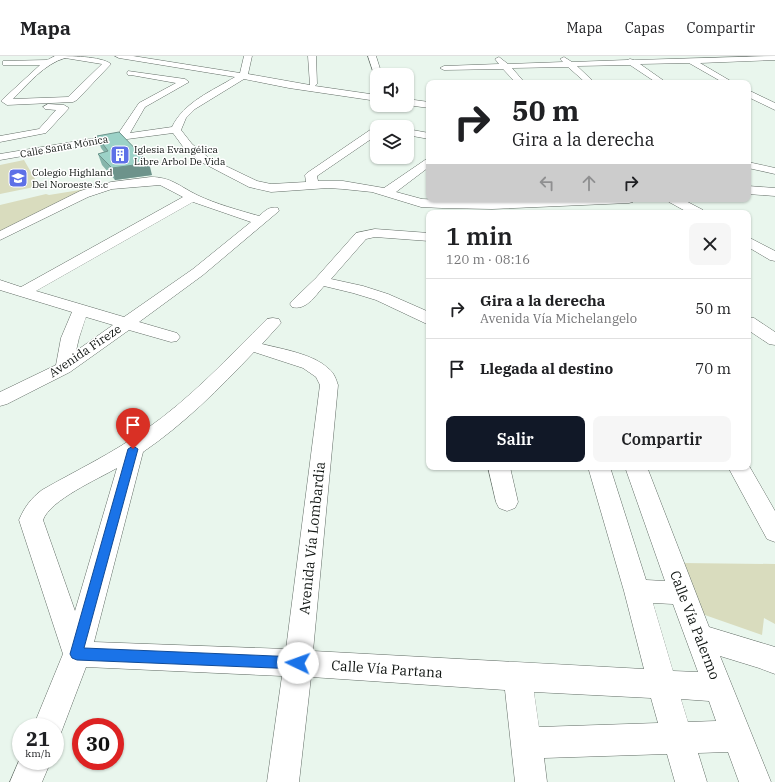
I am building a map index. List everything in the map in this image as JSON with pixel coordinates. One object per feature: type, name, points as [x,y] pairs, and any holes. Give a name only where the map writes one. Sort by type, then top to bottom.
[{"type":"street","points":[[3,66],[16,56]]},
{"type":"street","points":[[65,56],[103,61],[107,64],[74,98],[70,100],[3,105],[47,62],[56,57],[65,56]]},
{"type":"street","points":[[120,56],[244,76],[289,85],[370,95]]},
{"type":"street","points":[[184,66],[188,56]]},
{"type":"street","points":[[248,56],[244,76],[192,107],[182,117],[176,130],[188,146],[205,160],[242,177],[253,184],[271,188],[311,180],[373,189],[431,204],[495,202]]},
{"type":"street","points":[[312,56],[313,84]]},
{"type":"street","points":[[372,56],[376,68]]},
{"type":"street","points":[[497,56],[517,80]]},
{"type":"street","points":[[561,56],[588,80]]},
{"type":"street","points":[[624,56],[659,80]]},
{"type":"street","points":[[746,57],[762,66]]},
{"type":"street","points":[[450,78],[442,65],[505,66],[632,62],[687,58],[775,58]]},
{"type":"street","points":[[687,58],[725,80]]},
{"type":"street","points":[[3,66],[47,62]]},
{"type":"street","points":[[131,74],[152,84],[185,82],[142,105]]},
{"type":"street","points":[[278,82],[313,84],[370,95]]},
{"type":"street","points":[[125,136],[125,131],[142,105],[152,84]]},
{"type":"street","points":[[751,95],[775,107]]},
{"type":"street","points":[[414,103],[426,105]]},
{"type":"street","points":[[0,139],[42,132],[64,108],[58,106],[3,105]]},
{"type":"street","name":"Calle Santa Mónica","points":[[0,157],[125,136],[176,130]]},
{"type":"street","points":[[414,133],[426,135]]},
{"type":"street","points":[[311,180],[370,135]]},
{"type":"street","points":[[389,193],[426,164]]},
{"type":"street","points":[[751,167],[775,171]]},
{"type":"street","points":[[0,236],[84,194],[111,186],[161,180],[192,197],[260,221]]},
{"type":"street","points":[[751,190],[774,192]]},
{"type":"street","points":[[23,292],[192,197]]},
{"type":"street","points":[[678,202],[693,210]]},
{"type":"street","name":"Avenida Fireze","points":[[0,400],[64,368],[204,267],[273,211]]},
{"type":"street","points":[[298,304],[321,281],[361,236],[375,233],[426,237]]},
{"type":"street","points":[[751,243],[775,257]]},
{"type":"street","points":[[321,281],[357,289],[382,297],[426,316]]},
{"type":"street","points":[[0,285],[171,337]]},
{"type":"street","points":[[64,368],[70,338],[81,309]]},
{"type":"street","points":[[77,654],[31,520],[33,513],[39,504],[50,496],[133,449],[194,401],[273,323]]},
{"type":"street","points":[[751,324],[770,337]]},
{"type":"street","points":[[751,339],[770,337]]},
{"type":"street","name":"Avenida Vía Lombardia","points":[[250,346],[294,358],[313,366],[323,373],[328,385],[298,663],[283,782]]},
{"type":"street","points":[[52,718],[77,654],[133,449]]},
{"type":"street","points":[[500,470],[507,502]]},
{"type":"street","points":[[600,470],[637,591],[690,782]]},
{"type":"street","name":"Calle Vía Palermo","points":[[637,470],[682,593],[755,782]]},
{"type":"street","points":[[741,470],[775,532]]},
{"type":"street","points":[[637,591],[682,593]]},
{"type":"street","points":[[699,637],[764,656],[775,661]]},
{"type":"street","name":"Calle Vía Partana","points":[[77,654],[298,663],[518,677],[718,687]]},
{"type":"street","points":[[518,677],[531,782]]},
{"type":"street","points":[[526,742],[737,736]]},
{"type":"street","points":[[26,782],[31,770]]},
{"type":"green space","name":"Colegio Highland Del Noroeste S.c","points":[[24,160],[39,186],[0,194],[0,165]]},
{"type":"green space","points":[[86,189],[0,232],[0,205],[46,194],[49,195]]},
{"type":"green space","points":[[682,563],[775,564],[775,624],[764,618],[762,635],[702,614]]},
{"type":"building","points":[[119,132],[149,163],[112,168],[98,154],[108,151],[97,136]]},
{"type":"place","name":"Iglesia Evangélica Libre Arbol De Vida","points":[[120,155]]},
{"type":"place","name":"Colegio Highland Del Noroeste S.c","points":[[18,178]]},
{"type":"route","points":[[133,449],[77,654],[298,663]]}]
